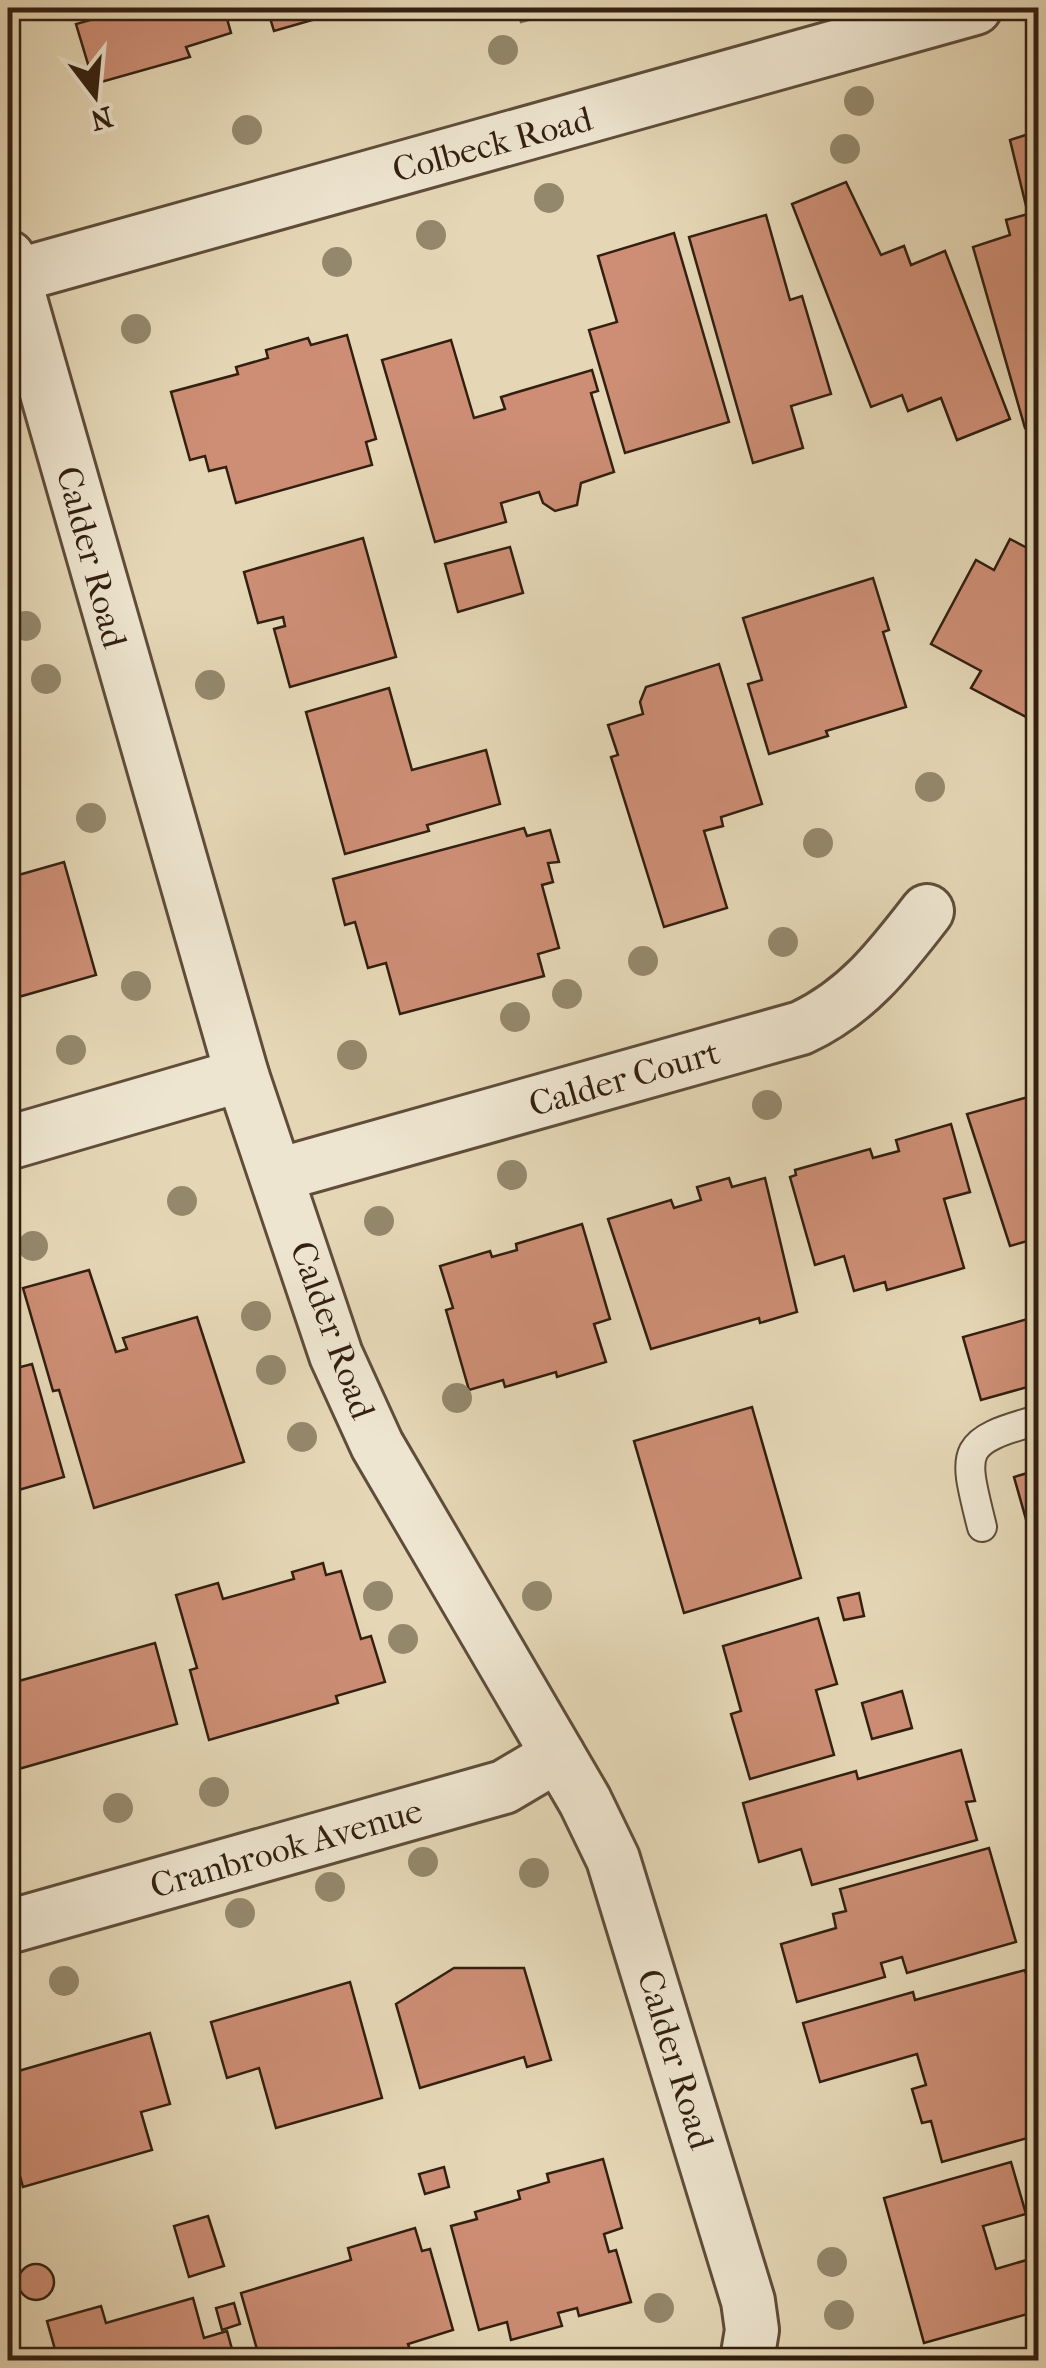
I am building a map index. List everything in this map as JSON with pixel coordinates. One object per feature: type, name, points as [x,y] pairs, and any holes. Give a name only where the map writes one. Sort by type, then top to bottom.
[{"type":"street","name":"Colbeck Road","points":[[9,270],[975,8]]},
{"type":"street","name":"Calder Road","points":[[9,270],[242,1075],[355,1401],[613,1858],[635,1919],[748,2301],[752,2330],[747,2360]]},
{"type":"street","name":"Calder Court","points":[[278,1176],[800,1028],[825,1016],[864,986],[927,911]]},
{"type":"street","points":[[8,1142],[242,1075]]},
{"type":"street","name":"Cranbrook Avenue","points":[[8,1926],[504,1787],[558,1756]]},
{"type":"lane","points":[[982,1526],[966,1466],[972,1451],[984,1438],[1038,1420]]},
{"type":"green space","points":[[517,8],[572,8],[521,22]]},
{"type":"building","points":[[98,8],[224,8],[231,33],[186,47],[190,57],[94,84],[76,24],[101,17]]},
{"type":"building","points":[[267,8],[354,8],[274,31]]},
{"type":"building","points":[[1038,131],[1038,425],[1025,428],[973,247],[1010,235],[1006,220],[1028,214],[1010,140]]},
{"type":"building","points":[[846,182],[881,255],[904,246],[911,265],[945,251],[1010,419],[957,440],[941,398],[908,411],[902,395],[871,407],[792,204]]},
{"type":"building","points":[[766,215],[790,300],[802,296],[831,394],[791,406],[803,448],[753,463],[689,237]]},
{"type":"building","points":[[674,233],[729,422],[625,453],[589,330],[617,322],[598,256]]},
{"type":"building","points":[[347,335],[376,439],[366,442],[372,465],[236,503],[226,467],[209,471],[205,456],[190,460],[171,392],[238,374],[236,367],[268,358],[266,350],[308,338],[311,345]]},
{"type":"building","points":[[451,340],[474,418],[505,409],[501,397],[592,370],[598,391],[591,393],[614,472],[581,483],[577,505],[555,511],[543,503],[539,492],[501,503],[506,522],[435,542],[382,360]]},
{"type":"building","points":[[363,538],[396,657],[290,687],[274,629],[285,626],[283,617],[258,623],[244,572]]},
{"type":"building","points":[[1010,539],[1033,551],[1038,540],[1038,698],[1028,718],[971,688],[981,671],[931,644],[976,560],[994,570]]},
{"type":"building","points":[[510,547],[523,593],[458,612],[445,564]]},
{"type":"building","points":[[873,578],[889,630],[883,632],[906,707],[826,731],[828,736],[769,754],[748,684],[762,680],[743,618]]},
{"type":"building","points":[[719,664],[762,804],[721,817],[723,826],[704,831],[727,908],[664,927],[611,757],[618,755],[608,725],[643,714],[640,702],[646,687]]},
{"type":"building","points":[[389,688],[412,770],[486,750],[500,804],[427,825],[429,831],[345,854],[306,712]]},
{"type":"building","points":[[524,828],[527,836],[550,830],[559,862],[548,863],[553,882],[542,885],[559,948],[538,954],[544,976],[400,1014],[386,963],[368,968],[355,922],[345,925],[333,879]]},
{"type":"building","points":[[64,862],[96,975],[8,1000],[8,878]]},
{"type":"building","points":[[1028,1097],[1032,1111],[1038,1109],[1038,1238],[1010,1246],[967,1114]]},
{"type":"building","points":[[951,1124],[970,1192],[944,1199],[964,1268],[887,1290],[885,1282],[854,1291],[844,1256],[815,1265],[790,1177],[796,1175],[795,1170],[870,1149],[873,1158],[899,1151],[896,1140]]},
{"type":"building","points":[[729,1178],[732,1187],[765,1178],[797,1312],[760,1323],[759,1318],[651,1349],[608,1219],[671,1200],[674,1208],[701,1200],[697,1187]]},
{"type":"building","points":[[582,1224],[610,1319],[594,1324],[606,1362],[557,1377],[556,1372],[505,1387],[503,1380],[469,1390],[446,1310],[453,1308],[440,1266],[490,1251],[492,1257],[517,1250],[516,1244]]},
{"type":"building","points":[[89,1270],[116,1352],[127,1349],[123,1338],[197,1317],[244,1462],[94,1508],[59,1390],[53,1391],[23,1288]]},
{"type":"building","points":[[1038,1298],[1038,1384],[981,1400],[963,1337],[1035,1317],[1030,1300]]},
{"type":"building","points":[[32,1364],[64,1477],[8,1493],[8,1366],[13,1369]]},
{"type":"building","points":[[752,1407],[801,1578],[684,1613],[634,1441]]},
{"type":"building","points":[[1038,1470],[1038,1535],[1031,1537],[1014,1477]]},
{"type":"building","points":[[323,1563],[326,1575],[341,1571],[361,1639],[371,1636],[385,1682],[336,1696],[338,1703],[209,1740],[190,1670],[197,1668],[176,1595],[218,1583],[223,1599],[294,1579],[292,1572]]},
{"type":"building","points":[[859,1593],[864,1616],[844,1620],[838,1598]]},
{"type":"building","points":[[818,1618],[837,1684],[816,1690],[834,1755],[750,1779],[731,1714],[741,1711],[723,1646]]},
{"type":"building","points":[[155,1643],[177,1724],[8,1772],[8,1684]]},
{"type":"building","points":[[902,1691],[912,1728],[872,1739],[862,1703]]},
{"type":"building","points":[[961,1750],[975,1801],[966,1802],[977,1840],[812,1885],[801,1849],[759,1862],[743,1803],[856,1771],[858,1779]]},
{"type":"building","points":[[989,1848],[1016,1942],[907,1973],[902,1957],[881,1963],[885,1977],[797,2002],[781,1944],[836,1928],[833,1914],[846,1911],[840,1889]]},
{"type":"building","points":[[454,1968],[524,1968],[551,2060],[527,2067],[524,2057],[420,2088],[396,2004]]},
{"type":"building","points":[[1025,1970],[1038,2018],[1038,2044],[1032,2046],[1038,2070],[1038,2135],[942,2162],[931,2121],[922,2123],[912,2089],[926,2085],[917,2054],[820,2082],[803,2023],[913,1992],[915,2000]]},
{"type":"building","points":[[350,1982],[382,2098],[276,2128],[259,2068],[227,2078],[211,2022]]},
{"type":"building","points":[[150,2033],[170,2104],[141,2112],[152,2150],[23,2187],[8,2133],[8,2074]]},
{"type":"building","points":[[603,2159],[622,2228],[604,2234],[609,2252],[616,2250],[631,2302],[579,2316],[577,2308],[558,2313],[562,2326],[511,2340],[507,2322],[479,2330],[451,2226],[477,2219],[475,2212],[520,2199],[518,2191],[549,2182],[547,2174]]},
{"type":"building","points":[[1011,2162],[1026,2214],[983,2226],[996,2269],[1037,2257],[1038,2311],[924,2343],[884,2198]]},
{"type":"building","points":[[444,2167],[449,2187],[425,2194],[419,2174]]},
{"type":"building","points":[[208,2216],[224,2266],[189,2277],[174,2226]]},
{"type":"building","points":[[415,2228],[422,2251],[430,2249],[453,2330],[408,2344],[412,2356],[398,2360],[260,2360],[241,2293],[351,2260],[348,2248]]},
{"type":"building","points":[[36,2264],[48,2270],[54,2282],[48,2294],[36,2300],[24,2294],[18,2282],[24,2270]]},
{"type":"building","points":[[193,2298],[204,2338],[227,2331],[235,2360],[58,2360],[47,2321],[101,2306],[106,2323]]},
{"type":"building","points":[[234,2303],[240,2324],[222,2330],[216,2308]]},
{"type":"building","points":[[16,2334],[23,2360],[8,2360],[8,2337]]},
{"type":"building","points":[[1002,2349],[1005,2360],[960,2360]]}]
